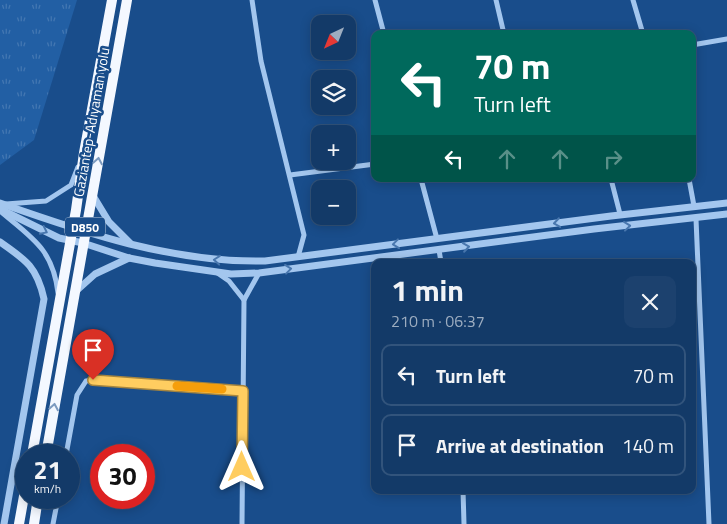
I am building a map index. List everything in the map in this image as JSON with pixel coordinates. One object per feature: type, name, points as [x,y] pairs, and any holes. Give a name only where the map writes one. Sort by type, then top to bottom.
[{"type":"highway","name":"Gaziantep-Adıyaman yolu","points":[[34,444],[112,0]]},
{"type":"highway","name":"Gaziantep-Adıyaman yolu","points":[[48,444],[84,232],[127,0]]},
{"type":"highway","points":[[19,524],[22,509]]},
{"type":"highway","points":[[34,524],[36,509]]},
{"type":"street","points":[[252,0],[261,61],[304,235],[298,257]]},
{"type":"street","points":[[375,0],[383,30]]},
{"type":"street","points":[[496,0],[503,30]]},
{"type":"street","points":[[633,0],[642,30]]},
{"type":"street","points":[[696,44],[727,39]]},
{"type":"street","points":[[1,207],[46,201],[58,195],[71,185],[84,153]]},
{"type":"street","points":[[290,175],[371,165]]},
{"type":"street","points":[[423,182],[437,239]]},
{"type":"street","points":[[611,182],[620,214]]},
{"type":"street","points":[[690,182],[694,206]]},
{"type":"street","points":[[92,193],[109,222],[130,243]]},
{"type":"street","points":[[1,207],[84,232],[130,243],[191,257],[238,262],[265,261],[620,214],[727,203]]},
{"type":"street","points":[[1,207],[59,238],[83,243],[129,258],[231,274],[259,273],[594,229],[727,214]]},
{"type":"street","points":[[1,207],[49,258],[56,275],[59,303]]},
{"type":"street","points":[[696,219],[709,524]]},
{"type":"street","points":[[0,242],[32,267],[40,284],[44,299],[4,524]]},
{"type":"street","points":[[439,250],[440,259]]},
{"type":"street","points":[[75,292],[95,274],[129,258]]},
{"type":"street","points":[[216,272],[229,281],[244,300]]},
{"type":"street","points":[[242,524],[244,300],[259,273]]},
{"type":"street","points":[[68,444],[76,395],[86,380],[243,391]]},
{"type":"street","points":[[464,494],[464,524]]},
{"type":"street","points":[[53,524],[56,509]]},
{"type":"green space","points":[[0,0],[77,0],[34,140],[0,165]]},
{"type":"slow traffic","points":[[177,386],[222,389]]},
{"type":"route","points":[[93,380],[243,391],[242,467]]}]
